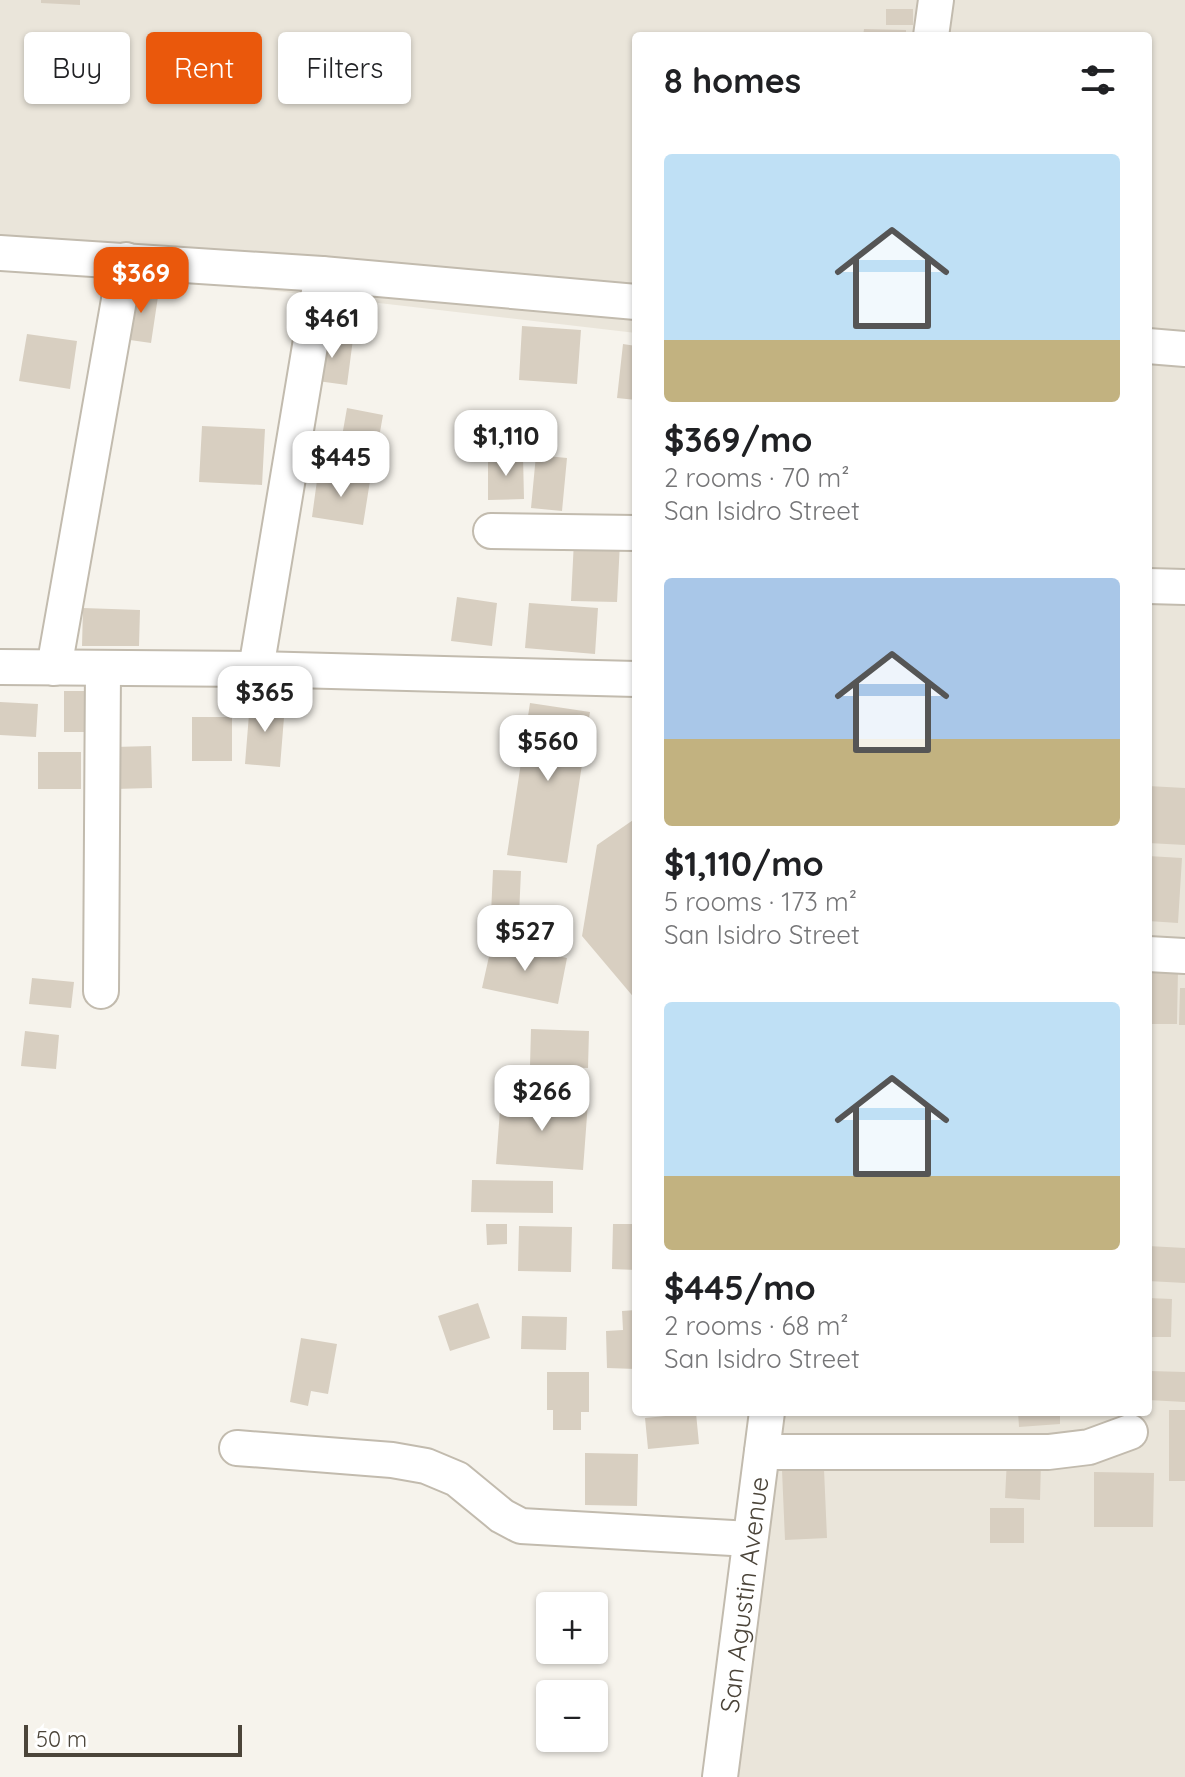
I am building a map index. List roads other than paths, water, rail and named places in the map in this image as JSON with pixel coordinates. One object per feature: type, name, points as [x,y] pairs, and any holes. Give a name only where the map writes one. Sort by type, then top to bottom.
[{"type":"street","points":[[932,32],[936,0]]},
{"type":"street","points":[[0,253],[322,274],[632,302]]},
{"type":"street","points":[[54,668],[126,260]]},
{"type":"street","points":[[256,669],[322,274]]},
{"type":"street","points":[[1152,346],[1185,349]]},
{"type":"street","points":[[491,531],[632,533]]},
{"type":"street","points":[[1152,586],[1185,587]]},
{"type":"street","points":[[0,667],[256,669],[632,679]]},
{"type":"street","points":[[101,991],[103,668]]},
{"type":"street","points":[[1152,954],[1185,956]]},
{"type":"street","name":"San Agustin Avenue","points":[[720,1777],[766,1416]]},
{"type":"street","points":[[762,1452],[1048,1452],[1089,1447],[1130,1432]]},
{"type":"street","points":[[237,1448],[392,1460],[426,1466],[457,1479],[502,1516],[521,1526],[750,1539]]}]
